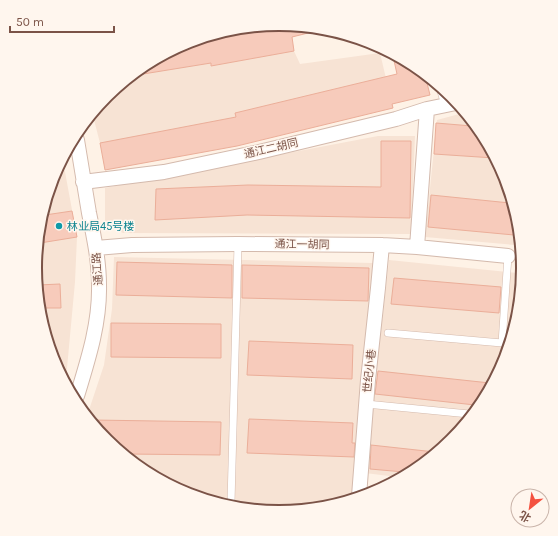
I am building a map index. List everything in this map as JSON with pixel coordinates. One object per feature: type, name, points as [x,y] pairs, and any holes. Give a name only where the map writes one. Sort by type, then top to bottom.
[{"type":"street","name":"通江二胡同","points":[[84,182],[164,172],[244,155],[396,119],[426,109],[450,104]]},
{"type":"street","points":[[417,247],[426,109]]},
{"type":"street","name":"通江路","points":[[78,143],[96,248],[99,285],[95,332],[78,393]]},
{"type":"street","name":"通江一胡同","points":[[96,248],[132,245],[382,245],[508,256]]},
{"type":"street","name":"世纪小巷","points":[[359,491],[366,404],[382,245]]},
{"type":"lane","points":[[231,500],[238,244]]},
{"type":"lane","points":[[388,333],[502,342],[508,256]]},
{"type":"lane","points":[[366,404],[466,414]]},
{"type":"shaded area","points":[[291,32],[294,51],[300,64],[380,53],[393,108],[243,144],[105,170],[94,120],[111,100],[147,71],[174,55],[188,49],[218,39],[248,33]]},
{"type":"shaded area","points":[[459,114],[476,136],[492,163],[498,177],[508,207],[515,245],[425,237],[437,120]]},
{"type":"shaded area","points":[[378,136],[415,136],[411,234],[123,233],[105,224],[105,188]]},
{"type":"shaded area","points":[[64,167],[77,237],[75,282],[66,374],[50,329],[44,299],[42,268],[44,237],[50,207]]},
{"type":"shaded area","points":[[114,257],[373,263],[355,492],[340,497],[310,503],[279,505],[248,503],[218,497],[188,487],[160,473],[135,456],[111,436],[89,410],[104,365],[112,309]]},
{"type":"shaded area","points":[[389,260],[516,273],[514,299],[508,329],[498,359],[484,387],[467,412],[447,436],[411,465],[392,476],[365,473],[376,353],[383,315]]},
{"type":"building","points":[[279,31],[308,33],[292,37],[294,51],[211,66],[211,63],[143,74],[174,55],[218,39],[248,33]]},
{"type":"building","points":[[394,61],[427,83],[430,95],[392,104],[393,108],[237,146],[105,170],[100,143],[236,117],[235,113],[397,74]]},
{"type":"building","points":[[436,123],[468,126],[489,158],[434,154]]},
{"type":"building","points":[[381,141],[411,141],[410,218],[247,215],[155,220],[156,189],[248,185],[381,187]]},
{"type":"building","points":[[431,195],[507,203],[514,235],[428,227]]},
{"type":"building","name":"林业局45号楼","points":[[72,211],[77,237],[44,242],[49,214]]},
{"type":"building","points":[[117,262],[232,265],[232,298],[116,295]]},
{"type":"building","points":[[242,265],[369,268],[368,301],[242,298]]},
{"type":"building","points":[[394,278],[501,287],[499,313],[391,304]]},
{"type":"building","points":[[60,284],[61,308],[46,308],[43,285]]},
{"type":"building","points":[[111,323],[221,324],[221,358],[111,357]]},
{"type":"building","points":[[249,341],[353,345],[352,379],[247,375]]},
{"type":"building","points":[[378,371],[486,383],[472,405],[375,394]]},
{"type":"building","points":[[249,419],[353,423],[352,443],[355,443],[354,457],[247,453]]},
{"type":"building","points":[[98,420],[221,422],[220,455],[133,454],[111,436]]},
{"type":"building","points":[[371,445],[429,451],[399,472],[370,469]]},
{"type":"place","name":"林业局45号楼","points":[[59,226]]}]
